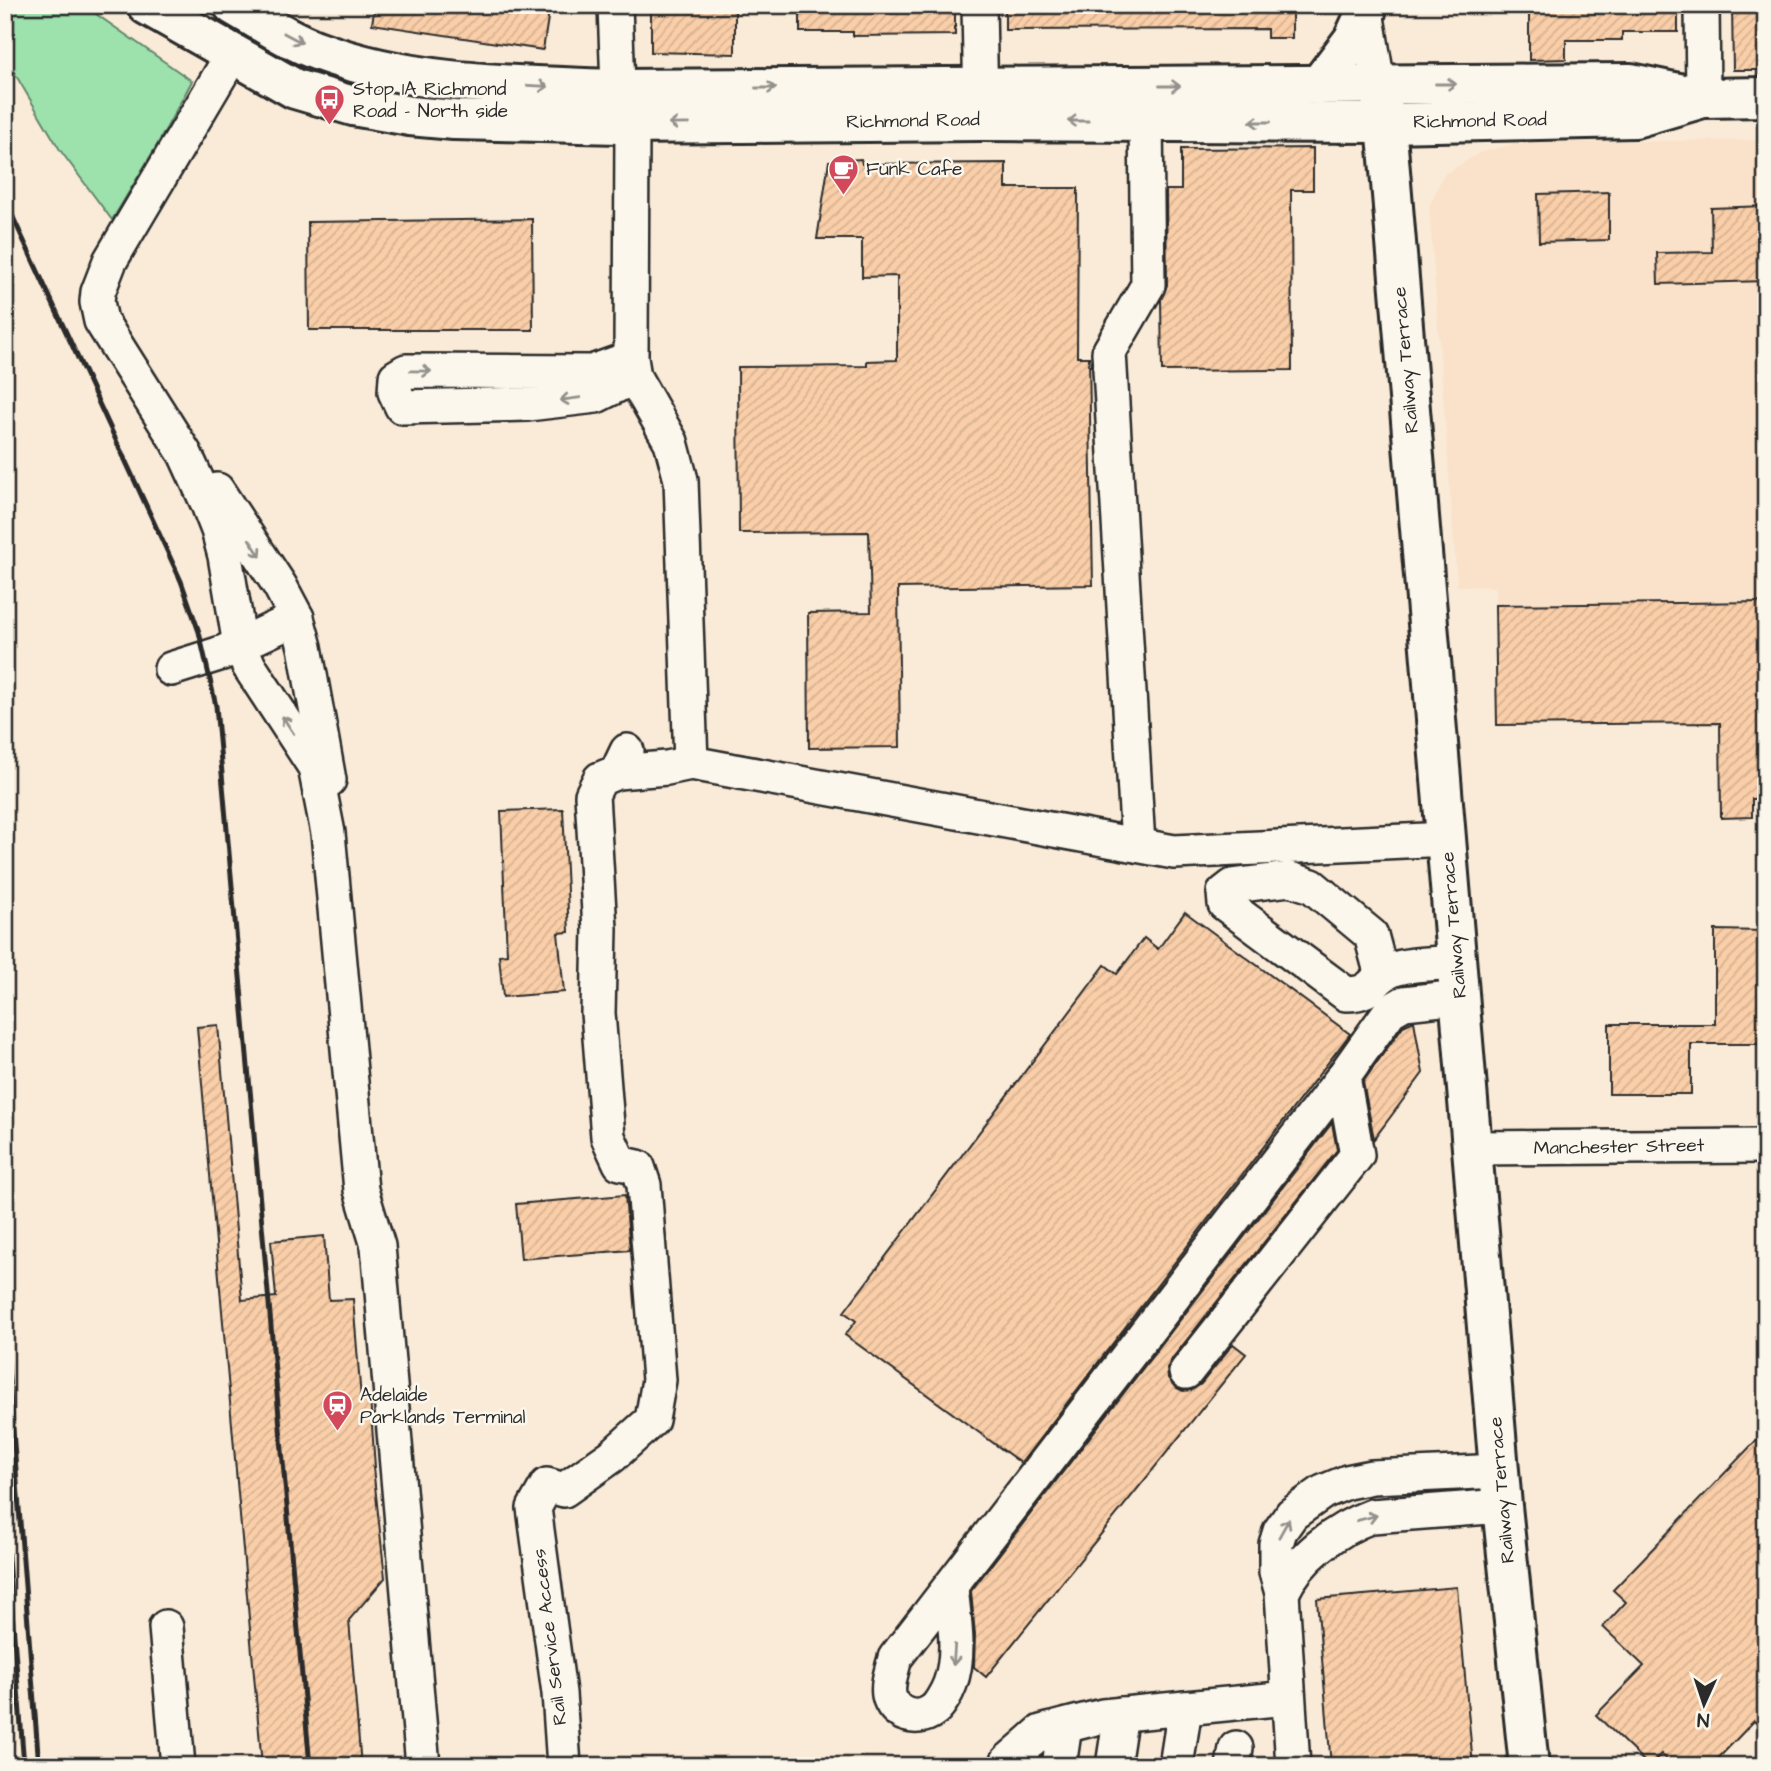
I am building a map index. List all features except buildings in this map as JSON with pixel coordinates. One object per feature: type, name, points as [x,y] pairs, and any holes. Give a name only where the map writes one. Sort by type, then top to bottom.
[{"type":"main road","name":"Richmond Road","points":[[146,5],[295,89],[376,110],[454,120],[623,112],[980,104],[1319,85],[1631,83],[1703,98],[1766,97]]},
{"type":"main road","name":"Richmond Road","points":[[247,8],[317,51],[399,74],[460,82],[623,112]]},
{"type":"main road","points":[[232,55],[247,8]]},
{"type":"main road","points":[[1319,85],[1353,40],[1366,9]]},
{"type":"main road","name":"Railway Terrace","points":[[1378,84],[1386,123],[1501,1489],[1529,1766]]},
{"type":"main road","name":"Richmond Road","points":[[980,104],[1146,121],[1386,123],[1634,118],[1703,98]]},
{"type":"main road","points":[[1328,122],[1347,128],[1371,148],[1391,187],[1418,151],[1442,137],[1461,121]]},
{"type":"street","points":[[615,5],[623,112],[632,368],[671,442],[681,480],[691,763],[1174,852],[1447,839]]},
{"type":"street","points":[[979,5],[980,104]]},
{"type":"street","points":[[1702,5],[1703,98]]},
{"type":"street","points":[[1366,9],[1378,84]]},
{"type":"street","points":[[232,55],[110,261],[101,282],[97,302],[101,321],[185,454],[217,491],[280,586],[297,618],[327,763],[328,833]]},
{"type":"street","points":[[1138,845],[1109,352],[1148,285],[1146,121]]},
{"type":"street","points":[[632,368],[596,396],[528,404],[402,407],[395,392],[396,377],[406,370],[592,372],[632,368]]},
{"type":"street","points":[[185,454],[218,530],[240,645],[249,666],[319,779],[328,833],[361,1190],[378,1246],[423,1766]]},
{"type":"street","points":[[172,668],[222,653],[297,618]]},
{"type":"street","name":"Rail Service Access","points":[[564,1766],[559,1693],[534,1508],[547,1485],[564,1490],[612,1456],[652,1420],[659,1380],[644,1185],[638,1167],[620,1163],[608,1137],[598,1013],[600,929],[592,795],[600,779],[622,761],[667,768],[691,763]]},
{"type":"street","points":[[1382,976],[1393,969],[1459,979]]},
{"type":"street","points":[[951,1587],[1343,1077],[1390,1011],[1459,979]]},
{"type":"street","points":[[1186,1372],[1357,1155],[1343,1077]]},
{"type":"street","name":"Manchester Street","points":[[1472,1148],[1766,1146]]},
{"type":"street","points":[[1293,1766],[1282,1593],[1276,1572],[1276,1544],[1280,1531],[1292,1514],[1323,1492],[1347,1482],[1372,1477],[1501,1489]]},
{"type":"street","points":[[1282,1593],[1290,1575],[1308,1557],[1352,1523],[1372,1516],[1501,1489]]},
{"type":"street","points":[[166,1627],[178,1766]]},
{"type":"street","points":[[1007,1766],[1008,1761],[1041,1732],[1103,1716],[1289,1698]]},
{"type":"street","points":[[1177,1766],[1185,1708]]},
{"type":"street","points":[[1113,1766],[1121,1714]]},
{"type":"street","points":[[1059,1766],[1065,1726]]},
{"type":"shaded area","points":[[1766,140],[1766,602],[1495,605],[1495,587],[1457,586],[1429,206],[1443,175],[1479,153],[1519,142]]},
{"type":"green space","points":[[5,5],[83,5],[192,81],[112,220],[60,150],[5,57]]},
{"type":"railway","points":[[5,200],[181,581],[199,632],[216,706],[310,1766]]},
{"type":"railway","points":[[5,1328],[39,1766]]},
{"type":"railway","points":[[5,1519],[24,1766]]},
{"type":"place","name":"Stop 1A Richmond Road - North side","points":[[330,127]]},
{"type":"place","name":"Funk Cafe","points":[[843,196]]},
{"type":"place","name":"Adelaide Parklands Terminal","points":[[337,1433]]}]
